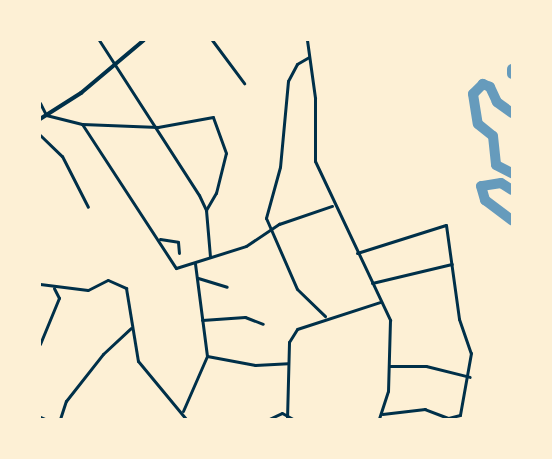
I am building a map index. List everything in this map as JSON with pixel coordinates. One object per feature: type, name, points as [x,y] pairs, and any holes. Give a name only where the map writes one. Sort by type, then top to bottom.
[{"type":"street","points":[[99,40],[112,66],[158,128],[206,210],[210,257]]},
{"type":"street","points":[[40,119],[144,40]]},
{"type":"street","points":[[212,40],[244,83]]},
{"type":"street","points":[[307,40],[315,161],[332,206],[390,320],[390,366],[382,414],[379,419]]},
{"type":"street","points":[[309,57],[297,64],[288,82],[280,167],[265,208],[271,229],[297,289],[325,316]]},
{"type":"street","points":[[40,103],[46,115],[82,124],[158,128],[206,116],[218,122],[226,152],[216,193],[206,210]]},
{"type":"street","points":[[82,124],[160,238],[176,268],[195,264],[210,257],[246,246],[271,229],[332,206]]},
{"type":"street","points":[[40,135],[62,156],[88,208]]},
{"type":"street","points":[[357,253],[428,233],[445,224],[459,319],[471,354],[470,377],[464,409],[457,417],[425,409],[382,414]]},
{"type":"street","points":[[160,238],[178,242],[179,253]]},
{"type":"street","points":[[183,411],[207,356],[195,264]]},
{"type":"street","points":[[372,283],[452,264]]},
{"type":"street","points":[[198,278],[227,287]]},
{"type":"street","points":[[40,284],[88,290],[108,280],[119,282],[132,299],[131,328],[138,361],[183,411],[186,419]]},
{"type":"street","points":[[40,344],[59,298],[54,287]]},
{"type":"street","points":[[287,417],[289,342],[297,329],[325,316],[380,302]]},
{"type":"street","points":[[202,320],[244,317],[263,324]]},
{"type":"street","points":[[60,419],[66,401],[98,360],[131,328]]},
{"type":"street","points":[[207,356],[255,365],[288,363]]},
{"type":"street","points":[[390,366],[426,366],[470,377]]},
{"type":"street","points":[[269,419],[287,417],[293,419]]},
{"type":"street","points":[[40,418],[45,419]]},
{"type":"waterway","points":[[512,69],[512,74]]},
{"type":"waterway","points":[[512,113],[497,102],[490,87],[483,84],[473,94],[478,124],[493,136],[496,165],[512,173]]},
{"type":"waterway","points":[[512,190],[501,183],[481,186],[485,200],[512,220]]}]
